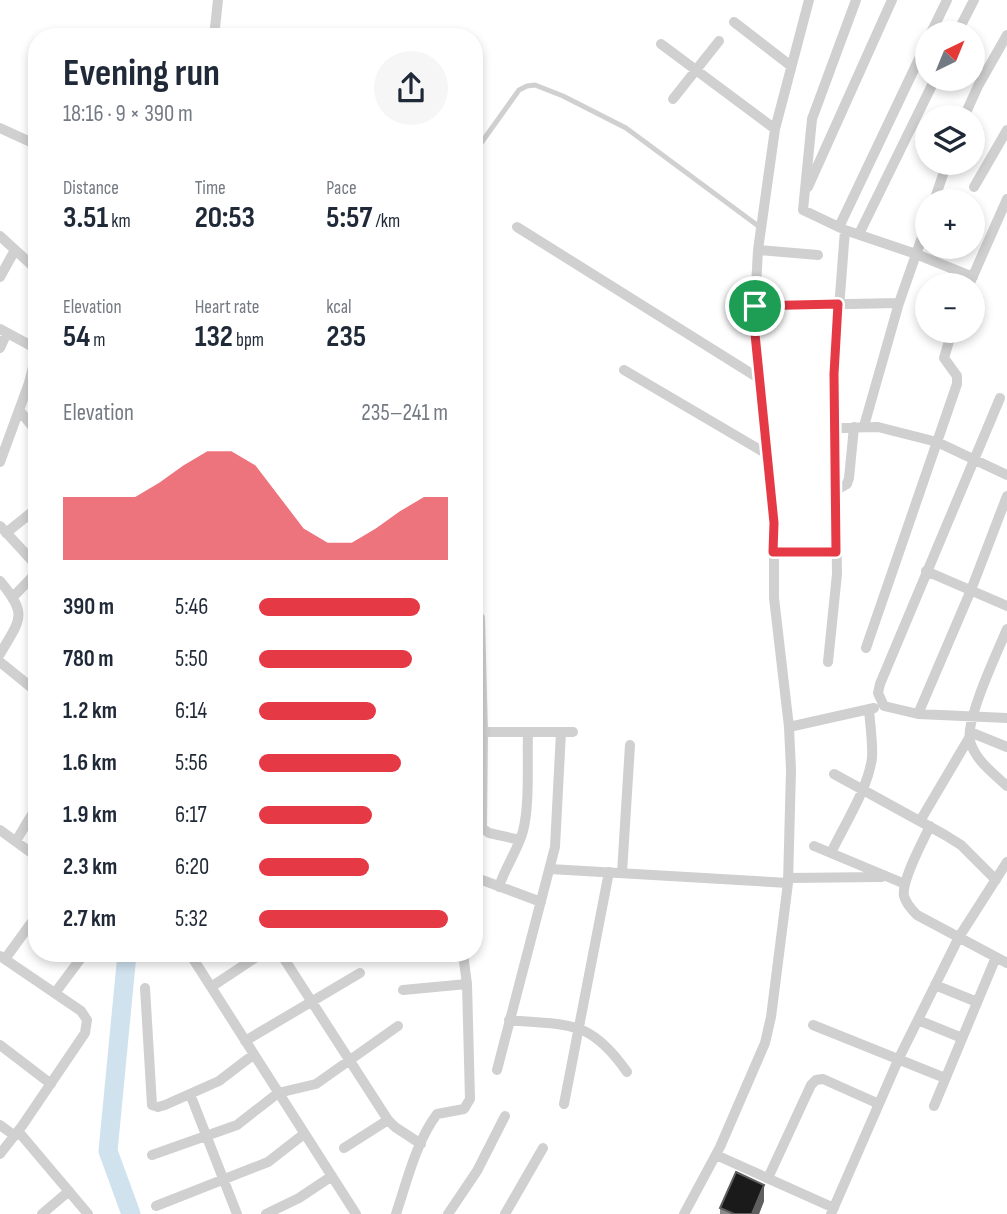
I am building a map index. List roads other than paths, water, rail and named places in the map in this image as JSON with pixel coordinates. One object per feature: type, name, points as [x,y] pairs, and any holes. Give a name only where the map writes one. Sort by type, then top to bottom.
[{"type":"street","points":[[215,28],[218,0]]},
{"type":"street","points":[[684,1214],[716,1155],[765,1043],[771,1017],[788,880],[791,770],[789,727],[774,598],[774,523],[754,324],[758,250],[775,129],[809,0]]},
{"type":"street","points":[[856,0],[811,119],[802,207],[805,213],[915,254]]},
{"type":"street","points":[[803,197],[892,0]]},
{"type":"street","points":[[937,21],[947,0]]},
{"type":"street","points":[[963,21],[974,0]]},
{"type":"street","points":[[734,22],[791,66]]},
{"type":"street","points":[[969,105],[1007,35]]},
{"type":"street","points":[[673,99],[719,41]]},
{"type":"street","points":[[661,44],[775,129]]},
{"type":"street","points":[[828,662],[837,574],[834,374],[842,228],[915,68]]},
{"type":"street","points":[[859,234],[929,91]]},
{"type":"street","points":[[0,128],[28,141]]},
{"type":"street","points":[[974,187],[1007,130]]},
{"type":"street","points":[[975,273],[1007,200]]},
{"type":"street","points":[[517,228],[760,379]]},
{"type":"street","points":[[0,236],[28,262]]},
{"type":"street","points":[[0,277],[15,250]]},
{"type":"street","points":[[758,250],[818,255]]},
{"type":"street","points":[[835,491],[847,485],[859,426],[915,257]]},
{"type":"street","points":[[926,259],[955,273]]},
{"type":"street","points":[[755,306],[899,303]]},
{"type":"street","points":[[0,348],[4,331],[28,345]]},
{"type":"street","points":[[866,648],[957,384],[957,376],[944,358],[948,343]]},
{"type":"street","points":[[624,370],[767,454]]},
{"type":"street","points":[[0,462],[4,438],[19,410],[28,380]]},
{"type":"street","points":[[884,706],[878,693],[880,684],[1000,398]]},
{"type":"street","points":[[19,410],[28,421]]},
{"type":"street","points":[[834,428],[859,426],[937,442],[1007,475]]},
{"type":"street","points":[[918,714],[971,590],[1007,496]]},
{"type":"street","points":[[28,514],[3,529],[28,556]]},
{"type":"street","points":[[773,552],[836,552]]},
{"type":"street","points":[[926,571],[1007,606]]},
{"type":"street","points":[[0,581],[13,597],[19,610],[19,619],[0,654]]},
{"type":"street","points":[[13,597],[28,581]]},
{"type":"street","points":[[1007,629],[972,718],[970,735],[925,823],[905,884],[904,895],[908,906],[917,915],[1007,964]]},
{"type":"street","points":[[0,662],[28,685]]},
{"type":"street","points":[[789,727],[884,706],[918,714],[1007,718]]},
{"type":"street","points":[[831,853],[862,789],[872,759],[869,709]]},
{"type":"street","points":[[483,732],[573,732]]},
{"type":"street","points":[[499,887],[520,840],[525,821],[528,732]]},
{"type":"street","points":[[497,1070],[550,869],[557,830],[561,732]]},
{"type":"street","points":[[970,735],[1007,747]]},
{"type":"street","points":[[970,735],[974,751],[985,766],[1007,786]]},
{"type":"street","points":[[622,873],[630,745]]},
{"type":"street","points":[[834,774],[961,845],[996,880]]},
{"type":"street","points":[[16,841],[28,821]]},
{"type":"street","points":[[483,829],[489,833],[520,840]]},
{"type":"street","points":[[0,830],[28,850]]},
{"type":"street","points":[[814,846],[905,884]]},
{"type":"street","points":[[716,1155],[833,1211],[899,1058],[958,937],[1007,862]]},
{"type":"street","points":[[550,869],[788,880],[887,877]]},
{"type":"street","points":[[564,1104],[609,873]]},
{"type":"street","points":[[483,881],[541,902]]},
{"type":"street","points":[[0,1154],[85,1033],[87,1020],[81,1011],[2,957],[28,926]]},
{"type":"street","points":[[934,1106],[996,957]]},
{"type":"street","points":[[55,993],[78,962]]},
{"type":"street","points":[[195,962],[356,1214]]},
{"type":"street","points":[[211,987],[249,962]]},
{"type":"street","points":[[286,962],[388,1120],[421,1144]]},
{"type":"street","points":[[396,1214],[421,1144],[437,1114],[464,1109],[470,1099],[464,962]]},
{"type":"street","points":[[245,1041],[360,974]]},
{"type":"street","points":[[403,990],[467,984]]},
{"type":"street","points":[[935,985],[977,1002]]},
{"type":"street","points":[[145,988],[152,1105],[158,1107],[219,1081],[253,1055]]},
{"type":"street","points":[[509,1020],[578,1028],[598,1037],[627,1072]]},
{"type":"street","points":[[918,1020],[962,1038]]},
{"type":"street","points":[[813,1025],[945,1078]]},
{"type":"street","points":[[152,1155],[237,1125],[278,1093],[309,1087],[398,1027]]},
{"type":"street","points":[[0,1045],[51,1084]]},
{"type":"street","points":[[768,1178],[811,1085],[816,1080],[823,1079],[879,1104]]},
{"type":"street","points":[[190,1094],[237,1214]]},
{"type":"street","points":[[448,1214],[477,1171],[506,1116]]},
{"type":"street","points":[[344,1148],[388,1120]]},
{"type":"street","points":[[0,1125],[16,1134],[88,1214]]},
{"type":"street","points":[[156,1206],[268,1163],[304,1134]]},
{"type":"street","points":[[509,1212],[543,1148]]},
{"type":"street","points":[[266,1214],[299,1198],[332,1176]]},
{"type":"street","points":[[42,1214],[69,1191]]},
{"type":"lane","points":[[483,140],[519,90],[535,85],[626,128],[761,228]]},
{"type":"waterway","points":[[126,962],[108,1151],[131,1214]]}]
